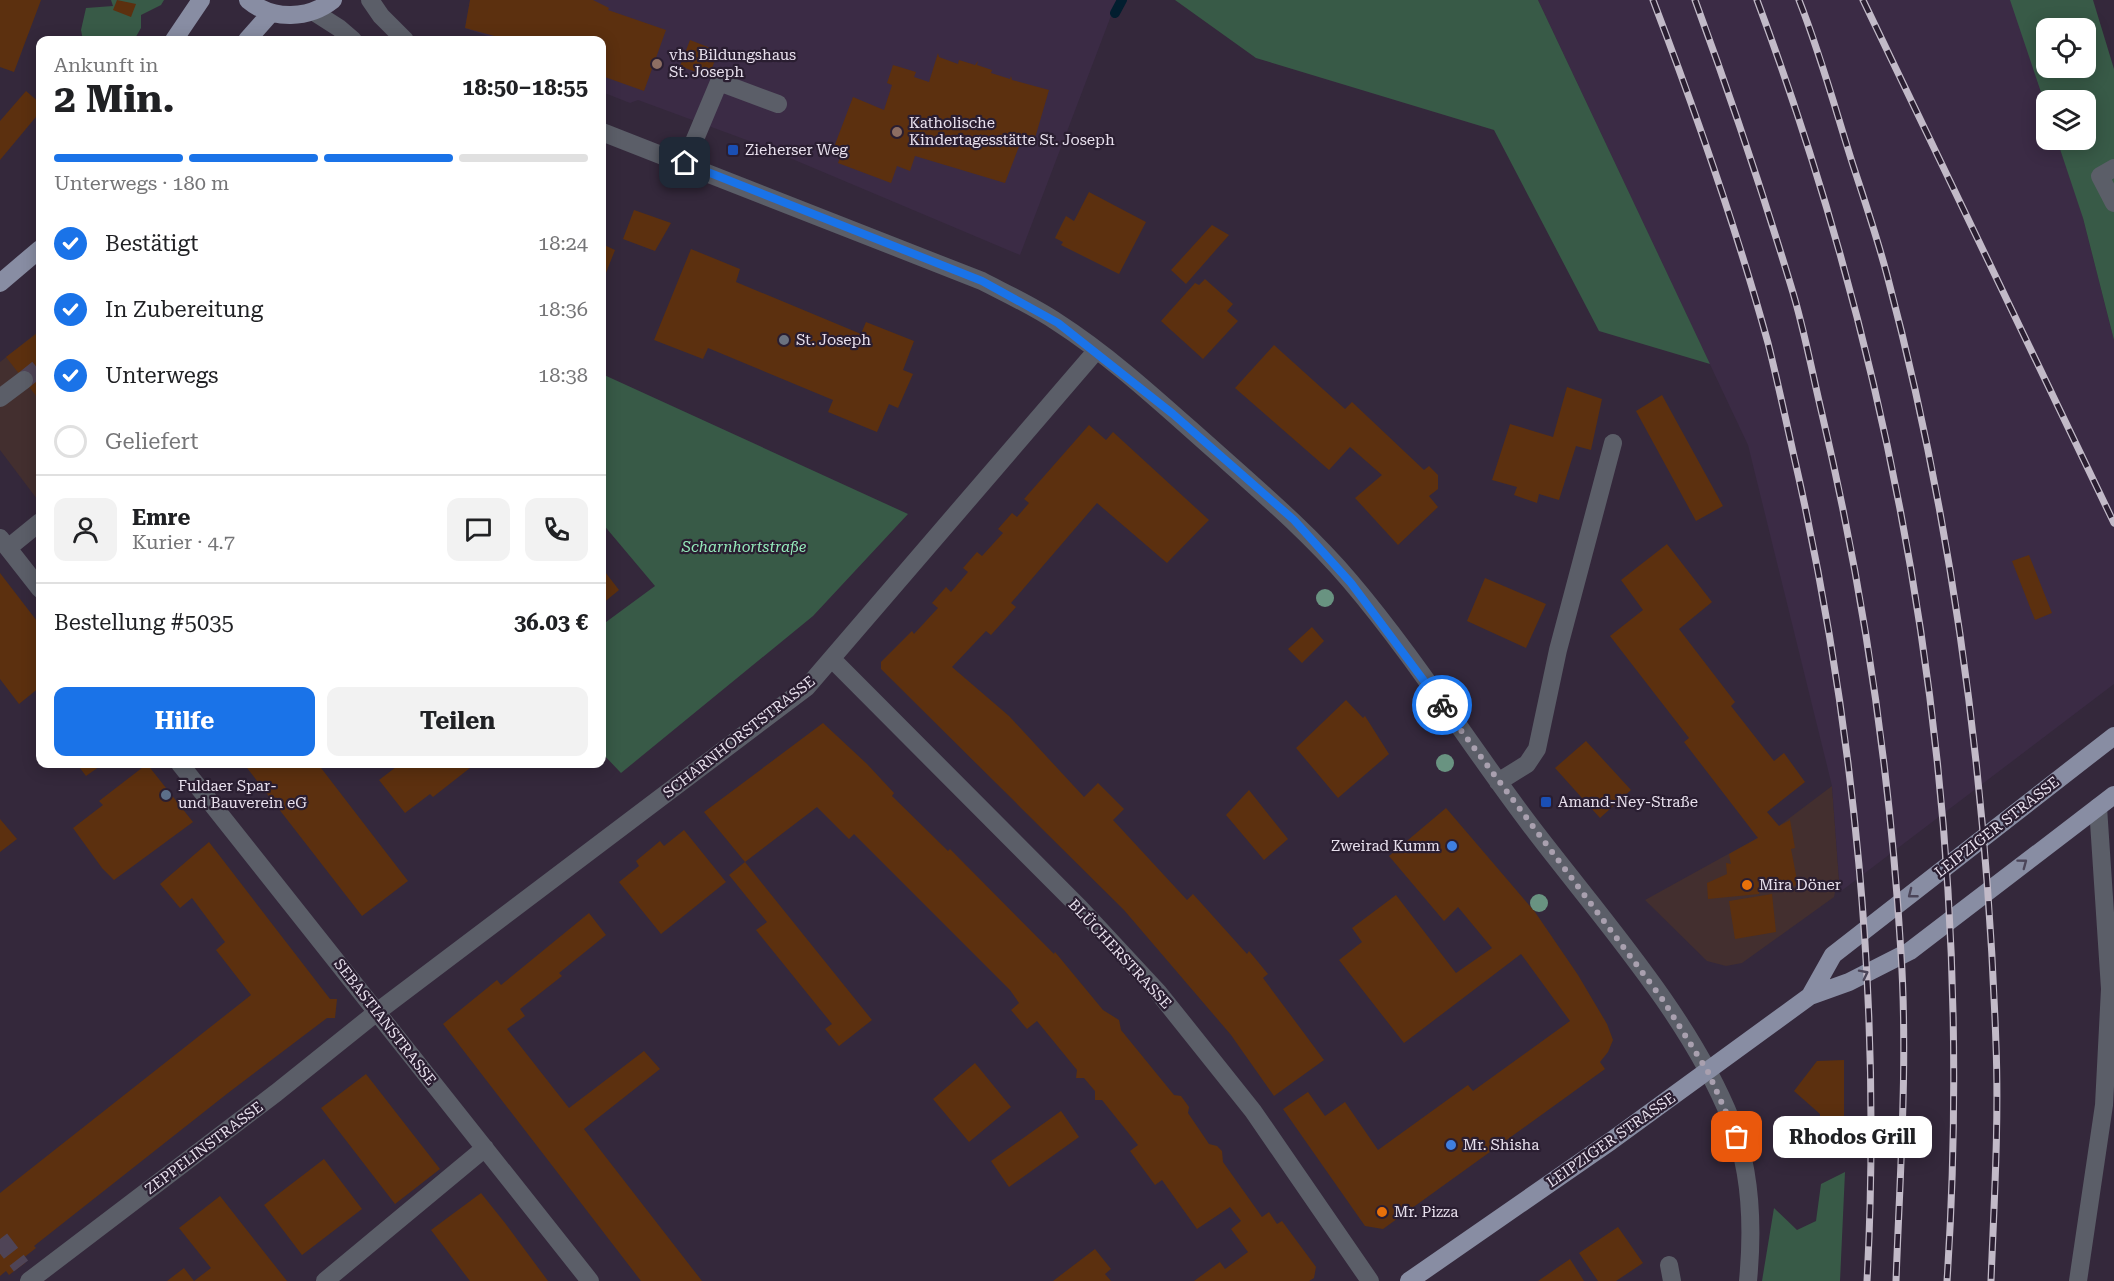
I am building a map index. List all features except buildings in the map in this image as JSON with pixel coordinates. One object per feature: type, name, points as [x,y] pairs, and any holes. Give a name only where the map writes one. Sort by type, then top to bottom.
[{"type":"main road","points":[[177,36],[201,0]]},
{"type":"main road","points":[[248,0],[271,13],[285,15],[314,12],[333,0]]},
{"type":"main road","points":[[251,36],[271,13]]},
{"type":"main road","points":[[0,283],[36,252]]},
{"type":"main road","name":"LEIPZIGER STRASSE","points":[[1810,996],[1833,955],[2114,736]]},
{"type":"main road","name":"LEIPZIGER STRASSE","points":[[1409,1281],[1708,1072],[1810,996],[1849,982],[1910,951],[2114,795]]},
{"type":"street","points":[[370,0],[381,16],[401,36]]},
{"type":"street","points":[[314,12],[348,36]]},
{"type":"street","points":[[685,163],[719,82],[778,104]]},
{"type":"street","points":[[606,133],[982,281],[1058,323],[1096,351],[1294,520],[1351,583],[1498,782],[1645,974],[1708,1072],[1731,1119],[1740,1148],[1747,1190],[1751,1246],[1748,1281]]},
{"type":"street","points":[[2114,168],[2100,176],[2114,203]]},
{"type":"street","name":"SCHARNHORSTSTRASSE","points":[[377,1012],[807,687],[1096,351]]},
{"type":"street","points":[[0,398],[24,380]]},
{"type":"street","points":[[1498,782],[1527,764],[1537,748],[1558,650],[1613,443]]},
{"type":"street","points":[[36,524],[4,543],[36,584]]},
{"type":"street","name":"BLÜCHERSTRASSE","points":[[832,659],[1080,909],[1158,992],[1253,1111],[1370,1281]]},
{"type":"street","name":"SEBASTIANSTRASSE","points":[[183,768],[590,1281]]},
{"type":"street","points":[[2078,1281],[2104,1105],[2110,989],[2098,807]]},
{"type":"street","name":"ZEPPELINSTRASSE","points":[[28,1275],[276,1093],[377,1012]]},
{"type":"street","points":[[324,1281],[485,1148]]},
{"type":"shaded area","name":"Katholische Kindertagesstätte St. Joseph","points":[[470,0],[1117,0],[1020,255],[752,142],[638,100],[630,103],[606,94],[606,36],[487,36],[465,28]]},
{"type":"shaded area","points":[[1538,0],[2047,0],[2047,18],[2036,18],[2036,78],[2046,78],[2046,90],[2036,90],[2036,150],[2072,150],[2083,218],[2114,340],[2114,684],[1840,892],[1832,786],[1748,445]]},
{"type":"shaded area","points":[[36,333],[36,498],[0,450],[0,362]]},
{"type":"shaded area","points":[[1832,786],[1840,892],[1835,892],[1834,897],[1742,963],[1726,966],[1707,961],[1645,900],[1779,826]]},
{"type":"green space","points":[[111,0],[164,0],[161,5],[141,15],[141,28],[136,36],[82,36],[81,30],[86,8],[113,6]]},
{"type":"green space","points":[[1175,0],[1538,0],[1710,364],[1599,331],[1494,130],[1256,58]]},
{"type":"green space","points":[[2010,0],[2093,0],[2114,69],[2114,340],[2083,218],[2060,150],[2096,150],[2096,90],[2040,90],[2036,78],[2096,78],[2096,18],[2036,18],[2036,77]]},
{"type":"green space","name":"Scharnhortstraße","points":[[606,376],[908,514],[813,616],[621,773],[606,757],[606,622],[655,586],[606,528]]},
{"type":"green space","points":[[1845,1172],[1840,1281],[1762,1281],[1774,1208],[1797,1230],[1816,1221],[1821,1184]]},
{"type":"waterway","points":[[1115,13],[1122,0]]},
{"type":"tunnel","points":[[24,380],[36,370]]},
{"type":"tunnel","points":[[0,1239],[21,1266]]},
{"type":"railway","points":[[1653,0],[1715,170],[1768,343],[1815,554],[1833,656],[1848,760],[1867,968],[1871,1177],[1867,1281]]},
{"type":"railway","points":[[1695,0],[1757,178],[1800,318],[1837,481],[1863,615],[1890,817],[1901,953],[1904,1035],[1903,1117],[1896,1281]]},
{"type":"railway","points":[[1757,0],[1811,155],[1856,312],[1892,471],[1921,630],[1940,791],[1951,954],[1953,1117],[1947,1281]]},
{"type":"railway","points":[[1799,0],[1821,60],[1887,275],[1911,370],[1949,561],[1975,754],[1985,850],[1991,948],[1997,1075],[1991,1281]]},
{"type":"railway","points":[[1863,0],[2114,523]]},
{"type":"way so far","points":[[1442,705],[1663,1000],[1708,1072],[1731,1119],[1737,1137]]},
{"type":"place","name":"vhs Bildungshaus St. Joseph","points":[[657,64]]},
{"type":"place","name":"Katholische Kindertagesstätte St. Joseph","points":[[897,132]]},
{"type":"place","name":"Zieherser Weg","points":[[733,150]]},
{"type":"place","name":"St. Joseph","points":[[784,340]]},
{"type":"place","name":"Fuldaer Spar- und Bauverein eG","points":[[166,795]]},
{"type":"place","name":"Amand-Ney-Straße","points":[[1546,802]]},
{"type":"place","name":"Zweirad Kumm","points":[[1452,846]]},
{"type":"place","name":"Mira Döner","points":[[1747,885]]},
{"type":"place","name":"Rhodos Grill","points":[[1737,1137]]},
{"type":"place","name":"Mr. Shisha","points":[[1451,1145]]},
{"type":"place","name":"Mr. Pizza","points":[[1382,1212]]},
{"type":"route","points":[[685,163],[982,281],[1021,300],[1058,323],[1173,414],[1294,520],[1351,583],[1442,705]]}]
